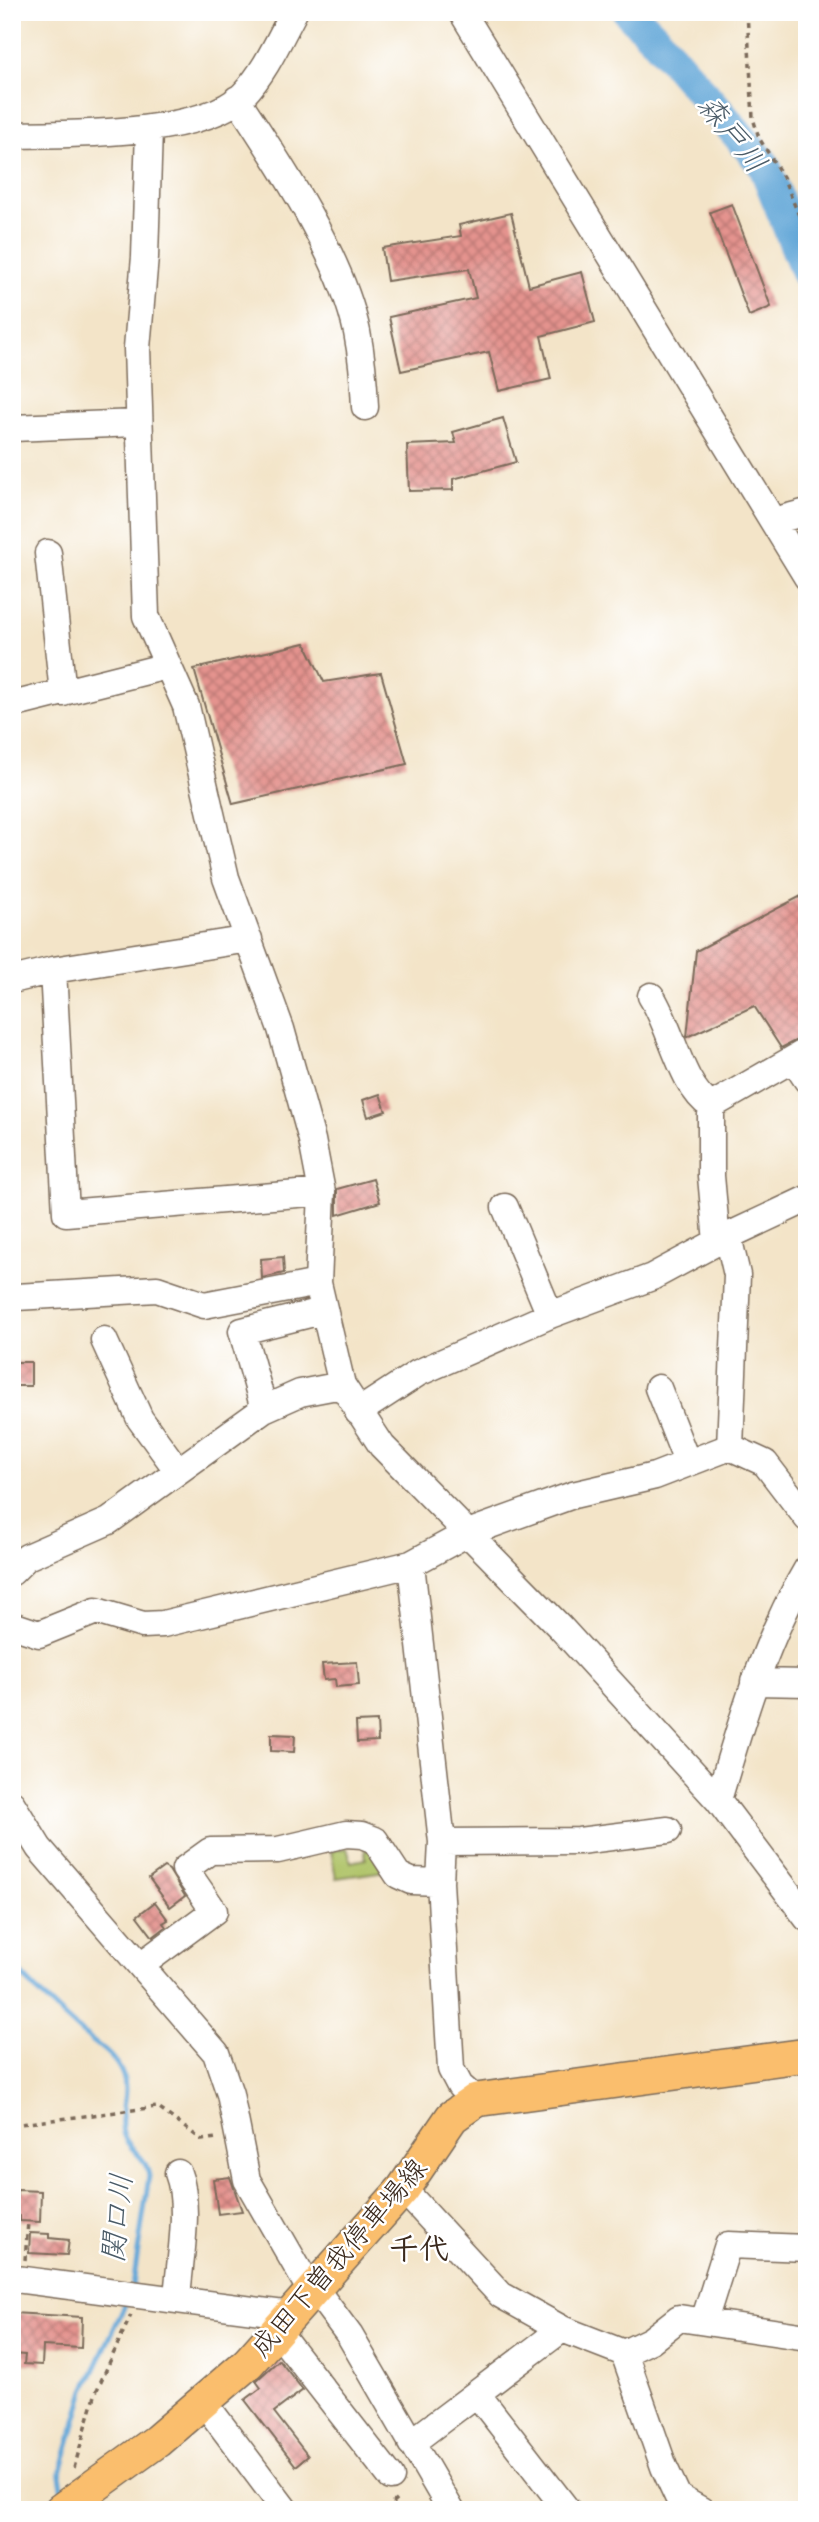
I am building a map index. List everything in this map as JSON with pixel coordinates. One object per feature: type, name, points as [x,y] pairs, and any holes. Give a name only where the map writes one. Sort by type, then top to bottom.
[{"type":"main road","points":[[476,2100],[807,2055]]},
{"type":"main road","name":"成田下曽我停車場線","points":[[72,2502],[157,2441],[248,2363],[403,2189],[452,2118],[476,2100]]},
{"type":"street","points":[[12,135],[149,130],[218,111],[237,99],[259,75],[294,12]]},
{"type":"street","points":[[462,12],[807,577]]},
{"type":"street","points":[[237,99],[284,169],[344,293],[356,330],[365,407]]},
{"type":"street","points":[[149,130],[145,257],[137,348],[137,423],[146,616],[166,666],[187,706],[226,878],[281,1030],[312,1140],[323,1192],[318,1283],[322,1311],[342,1385],[382,1446],[560,1627],[718,1800],[807,1918]]},
{"type":"street","points":[[12,428],[137,423]]},
{"type":"street","points":[[773,521],[807,512]]},
{"type":"street","points":[[48,553],[63,693]]},
{"type":"street","points":[[12,705],[166,666]]},
{"type":"street","points":[[12,980],[53,970],[249,939]]},
{"type":"street","points":[[53,970],[65,1213],[323,1192]]},
{"type":"street","points":[[651,996],[665,1017],[669,1035],[699,1099],[711,1106]]},
{"type":"street","points":[[711,1106],[802,1064]]},
{"type":"street","points":[[711,1106],[711,1176],[723,1239],[737,1275],[730,1447]]},
{"type":"street","points":[[358,1412],[418,1373],[550,1315],[652,1278],[723,1239],[807,1199]]},
{"type":"street","points":[[505,1207],[550,1315]]},
{"type":"street","points":[[16,1297],[157,1289],[204,1305],[318,1283]]},
{"type":"street","points":[[264,1409],[242,1331],[322,1311]]},
{"type":"street","points":[[104,1340],[140,1419],[178,1471]]},
{"type":"street","points":[[12,1572],[27,1557],[109,1521],[264,1409],[300,1393],[342,1385]]},
{"type":"street","points":[[658,1388],[687,1462]]},
{"type":"street","points":[[12,1625],[39,1634],[96,1611],[143,1625],[163,1624],[411,1564],[468,1533],[573,1495],[656,1476],[730,1447],[765,1463],[807,1518]]},
{"type":"street","points":[[411,1564],[442,1842],[440,1882],[451,2069],[460,2087],[476,2100]]},
{"type":"street","points":[[718,1800],[754,1682],[782,1611],[807,1569]]},
{"type":"street","points":[[754,1682],[807,1683]]},
{"type":"street","points":[[12,1804],[39,1848],[145,1963],[216,2053],[230,2094],[247,2180],[299,2307],[391,2477]]},
{"type":"street","points":[[442,1842],[579,1840],[668,1830]]},
{"type":"street","points":[[145,1963],[215,1912],[185,1869],[210,1851],[278,1850],[346,1834],[362,1835],[376,1840],[398,1875],[411,1881],[440,1882]]},
{"type":"street","points":[[177,2299],[184,2204],[183,2185],[178,2172]]},
{"type":"street","points":[[403,2189],[501,2295],[562,2329],[624,2353],[651,2340],[679,2318],[807,2337]]},
{"type":"street","points":[[704,2321],[728,2245],[807,2248]]},
{"type":"street","points":[[20,2279],[124,2288],[177,2299],[299,2307],[350,2336],[451,2510]]},
{"type":"street","points":[[411,2443],[562,2329]]},
{"type":"street","points":[[624,2353],[664,2466],[681,2505]]},
{"type":"street","points":[[477,2394],[567,2510]]},
{"type":"street","points":[[203,2401],[285,2510]]},
{"type":"path","points":[[747,12],[753,118],[760,138],[783,177],[807,235]]},
{"type":"path","points":[[12,2125],[157,2106],[202,2140],[238,2143]]},
{"type":"path","points":[[20,2279],[28,2221]]},
{"type":"path","points":[[72,2502],[72,2476],[124,2288]]},
{"type":"green space","points":[[364,1844],[385,1871],[336,1878],[331,1851],[347,1848],[351,1862],[366,1859]]},
{"type":"building","points":[[732,204],[771,307],[749,316],[710,212]]},
{"type":"building","points":[[511,213],[529,286],[582,272],[595,322],[541,336],[551,379],[499,391],[489,352],[401,371],[389,317],[476,298],[469,269],[387,281],[382,248],[461,236],[459,225]]},
{"type":"building","points":[[503,418],[516,462],[453,479],[453,490],[409,491],[407,445],[456,443],[453,432]]},
{"type":"building","points":[[305,643],[324,682],[381,673],[407,764],[233,804],[194,669]]},
{"type":"building","points":[[807,893],[807,1035],[781,1048],[754,1006],[687,1037],[696,951]]},
{"type":"building","points":[[380,1094],[386,1111],[368,1117],[363,1100]]},
{"type":"building","points":[[373,1179],[380,1202],[337,1215],[337,1189]]},
{"type":"building","points":[[283,1257],[284,1273],[262,1278],[261,1259]]},
{"type":"building","points":[[12,1362],[31,1362],[31,1386],[12,1386]]},
{"type":"building","points":[[357,1662],[359,1685],[336,1687],[335,1679],[324,1680],[322,1664]]},
{"type":"building","points":[[377,1721],[378,1741],[357,1742],[356,1722]]},
{"type":"building","points":[[271,1734],[295,1735],[294,1752],[271,1751]]},
{"type":"building","points":[[164,1867],[169,1870],[185,1896],[170,1907],[149,1878]]},
{"type":"building","points":[[155,1902],[168,1920],[163,1923],[166,1927],[153,1937],[137,1916]]},
{"type":"building","points":[[230,2177],[242,2211],[218,2214],[213,2179]]},
{"type":"building","points":[[17,2190],[41,2191],[40,2222],[20,2221],[20,2216],[15,2215]]},
{"type":"building","points":[[30,2233],[49,2234],[49,2238],[69,2240],[67,2255],[29,2253]]},
{"type":"building","points":[[12,2313],[82,2317],[81,2348],[43,2346],[42,2365],[24,2364],[25,2355],[12,2354]]},
{"type":"building","points":[[279,2360],[303,2390],[274,2412],[308,2456],[296,2466],[245,2400],[261,2388],[256,2381]]},
{"type":"waterway","name":"森戸川","points":[[629,12],[654,37],[764,165],[807,273]]},
{"type":"waterway","name":"森戸川","points":[[633,12],[635,17]]},
{"type":"waterway","name":"関口川","points":[[12,1964],[55,2008],[111,2057],[123,2076],[123,2133],[129,2145],[145,2163],[149,2176],[133,2285]]},
{"type":"waterway","name":"関口川","points":[[67,2493],[62,2487],[60,2475],[85,2390],[127,2301]]},
{"type":"district","name":"千代","points":[[419,2249]]}]
